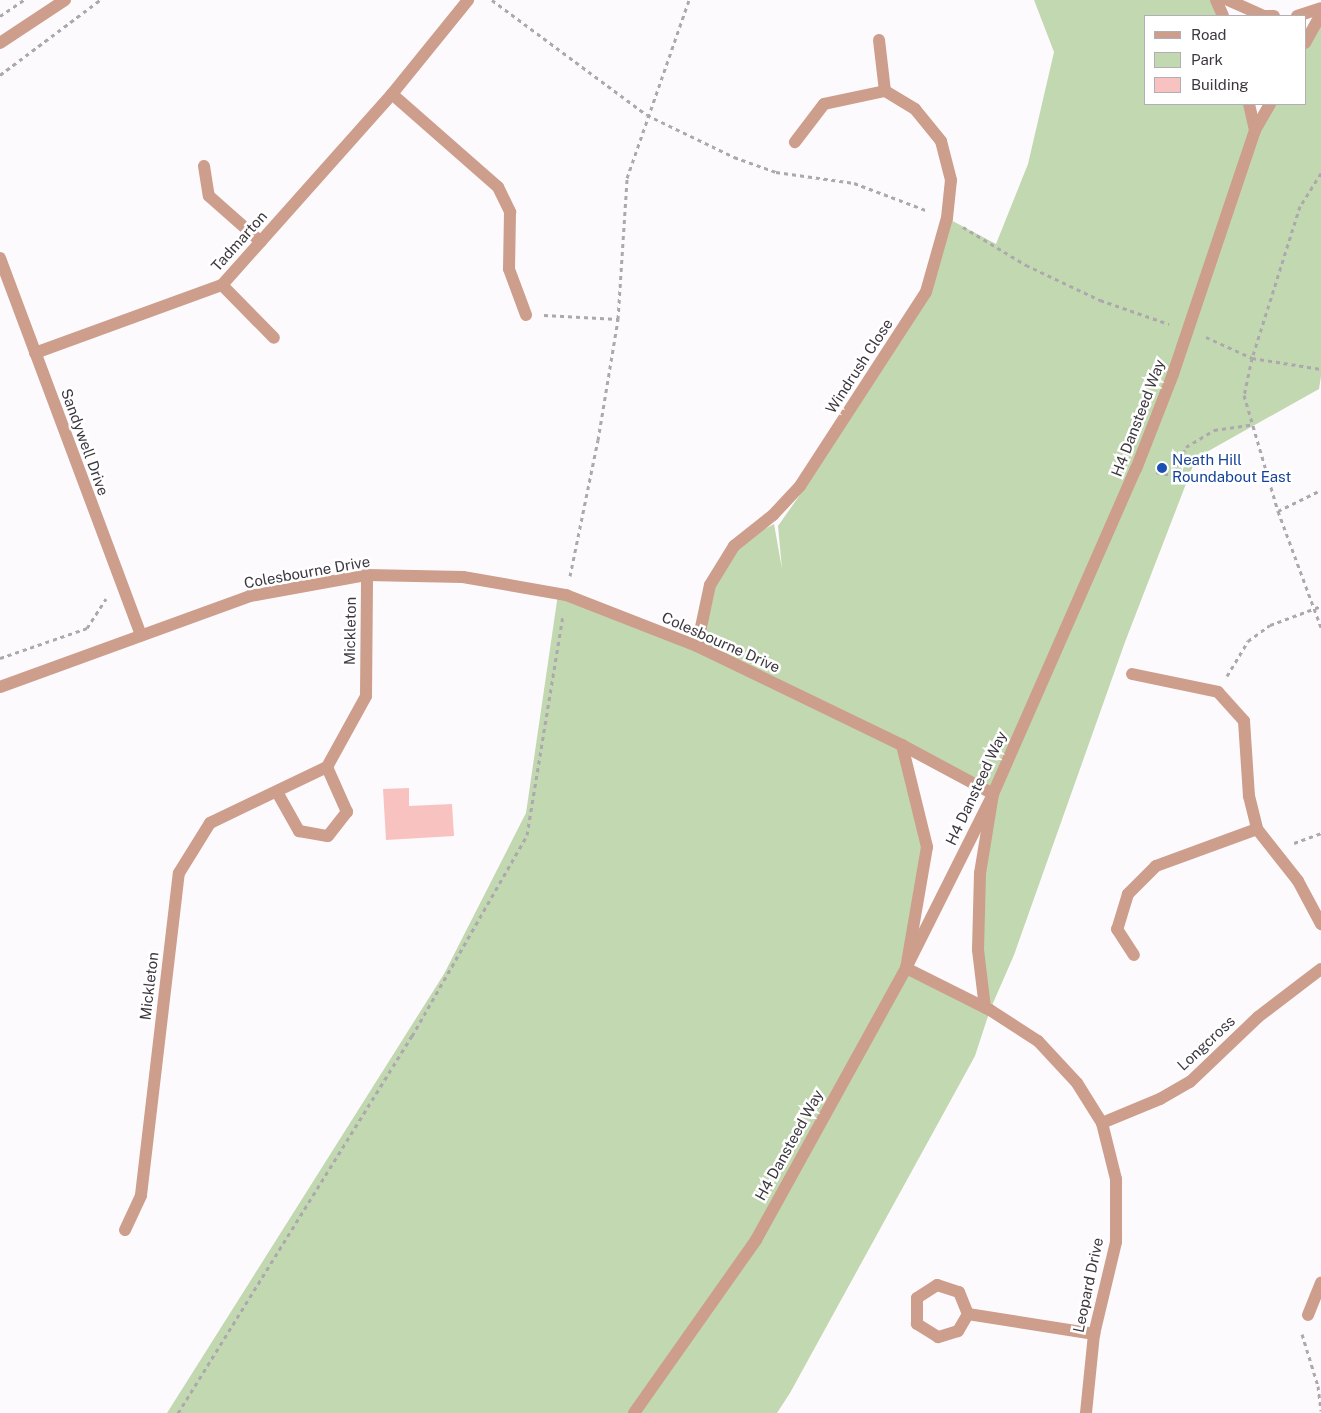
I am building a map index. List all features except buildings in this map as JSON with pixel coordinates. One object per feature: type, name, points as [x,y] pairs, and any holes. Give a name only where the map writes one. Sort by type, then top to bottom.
[{"type":"street","points":[[0,43],[65,0]]},
{"type":"street","name":"Tadmarton","points":[[35,353],[222,285],[392,94],[468,0]]},
{"type":"street","points":[[1216,0],[1223,15]]},
{"type":"street","points":[[1228,0],[1262,15]]},
{"type":"street","points":[[1300,15],[1321,8]]},
{"type":"street","points":[[1306,40],[1321,14]]},
{"type":"street","points":[[795,142],[824,104],[885,91],[879,40]]},
{"type":"street","name":"Windrush Close","points":[[697,646],[710,586],[734,546],[773,515],[800,486],[926,292],[947,218],[951,180],[941,141],[916,109],[885,91]]},
{"type":"street","points":[[392,94],[498,187],[510,212],[509,270],[526,314]]},
{"type":"street","points":[[1249,105],[1255,130]]},
{"type":"street","name":"H4 Dansteed Way","points":[[634,1413],[756,1240],[906,968],[993,794],[1136,469],[1173,374],[1255,130],[1269,105]]},
{"type":"street","points":[[204,166],[209,196],[261,242]]},
{"type":"street","name":"Sandywell Drive","points":[[0,258],[122,592],[140,636]]},
{"type":"street","points":[[222,285],[274,338]]},
{"type":"street","name":"Colesbourne Drive","points":[[0,687],[250,596],[367,575],[463,577],[566,595],[697,646],[902,745],[993,794]]},
{"type":"street","name":"Mickleton","points":[[125,1230],[141,1195],[179,873],[210,824],[327,767],[366,696],[367,575]]},
{"type":"street","points":[[1132,674],[1218,692],[1244,721],[1249,796],[1257,829],[1298,881],[1321,924]]},
{"type":"street","points":[[902,745],[926,847],[906,968]]},
{"type":"street","points":[[276,792],[299,831],[328,836],[346,812],[327,767]]},
{"type":"street","points":[[985,1008],[978,950],[980,873],[993,794]]},
{"type":"street","points":[[1134,955],[1117,929],[1128,894],[1156,866],[1257,829]]},
{"type":"street","name":"Leopard Drive","points":[[906,968],[985,1008],[1038,1041],[1077,1083],[1102,1123],[1116,1179],[1116,1242],[1094,1334],[1086,1413]]},
{"type":"street","name":"Longcross","points":[[1102,1123],[1160,1099],[1190,1082],[1258,1017],[1321,969]]},
{"type":"street","points":[[1308,1315],[1321,1282]]},
{"type":"street","points":[[937,1285],[959,1292],[968,1314],[958,1331],[938,1337],[917,1324],[917,1298],[937,1285]]},
{"type":"street","points":[[968,1314],[1094,1334]]},
{"type":"path","points":[[0,16],[24,0]]},
{"type":"path","points":[[0,74],[100,0]]},
{"type":"path","points":[[178,1413],[412,1036],[527,835],[566,595],[598,440],[618,320],[627,178],[690,0]]},
{"type":"path","points":[[1321,173],[1300,206],[1252,358],[1244,395],[1250,425],[1278,511],[1321,627]]},
{"type":"path","points":[[1100,300],[1172,325]]},
{"type":"path","points":[[526,314],[618,320]]},
{"type":"path","points":[[1198,334],[1252,358],[1321,369]]},
{"type":"path","points":[[1136,469],[1172,475],[1186,447],[1214,430],[1250,425]]},
{"type":"path","points":[[1278,511],[1321,490]]},
{"type":"path","points":[[0,658],[87,628],[106,599],[122,592]]},
{"type":"path","points":[[1218,692],[1248,641],[1270,625],[1321,606]]},
{"type":"path","points":[[1274,850],[1321,832]]},
{"type":"path","points":[[1308,1315],[1299,1326],[1318,1386],[1321,1410]]},
{"type":"green space","points":[[1034,0],[1216,0],[1223,15],[1144,15],[1144,105],[1249,105],[1254,129],[1269,105],[1306,105],[1306,41],[1321,14],[1321,376],[1319,389],[1196,458],[1125,642],[1014,955],[990,1010],[975,1056],[790,1393],[777,1413],[167,1413],[444,974],[526,813],[558,594],[697,646],[710,585],[734,546],[774,524],[782,569],[778,526],[804,489],[909,321],[947,218],[996,244],[1028,164],[1054,52]],"holes":[[[902,745],[993,794],[978,950],[989,1010],[906,968],[927,847]]]},
{"type":"place","name":"Neath Hill Roundabout East","points":[[1162,468]]}]
